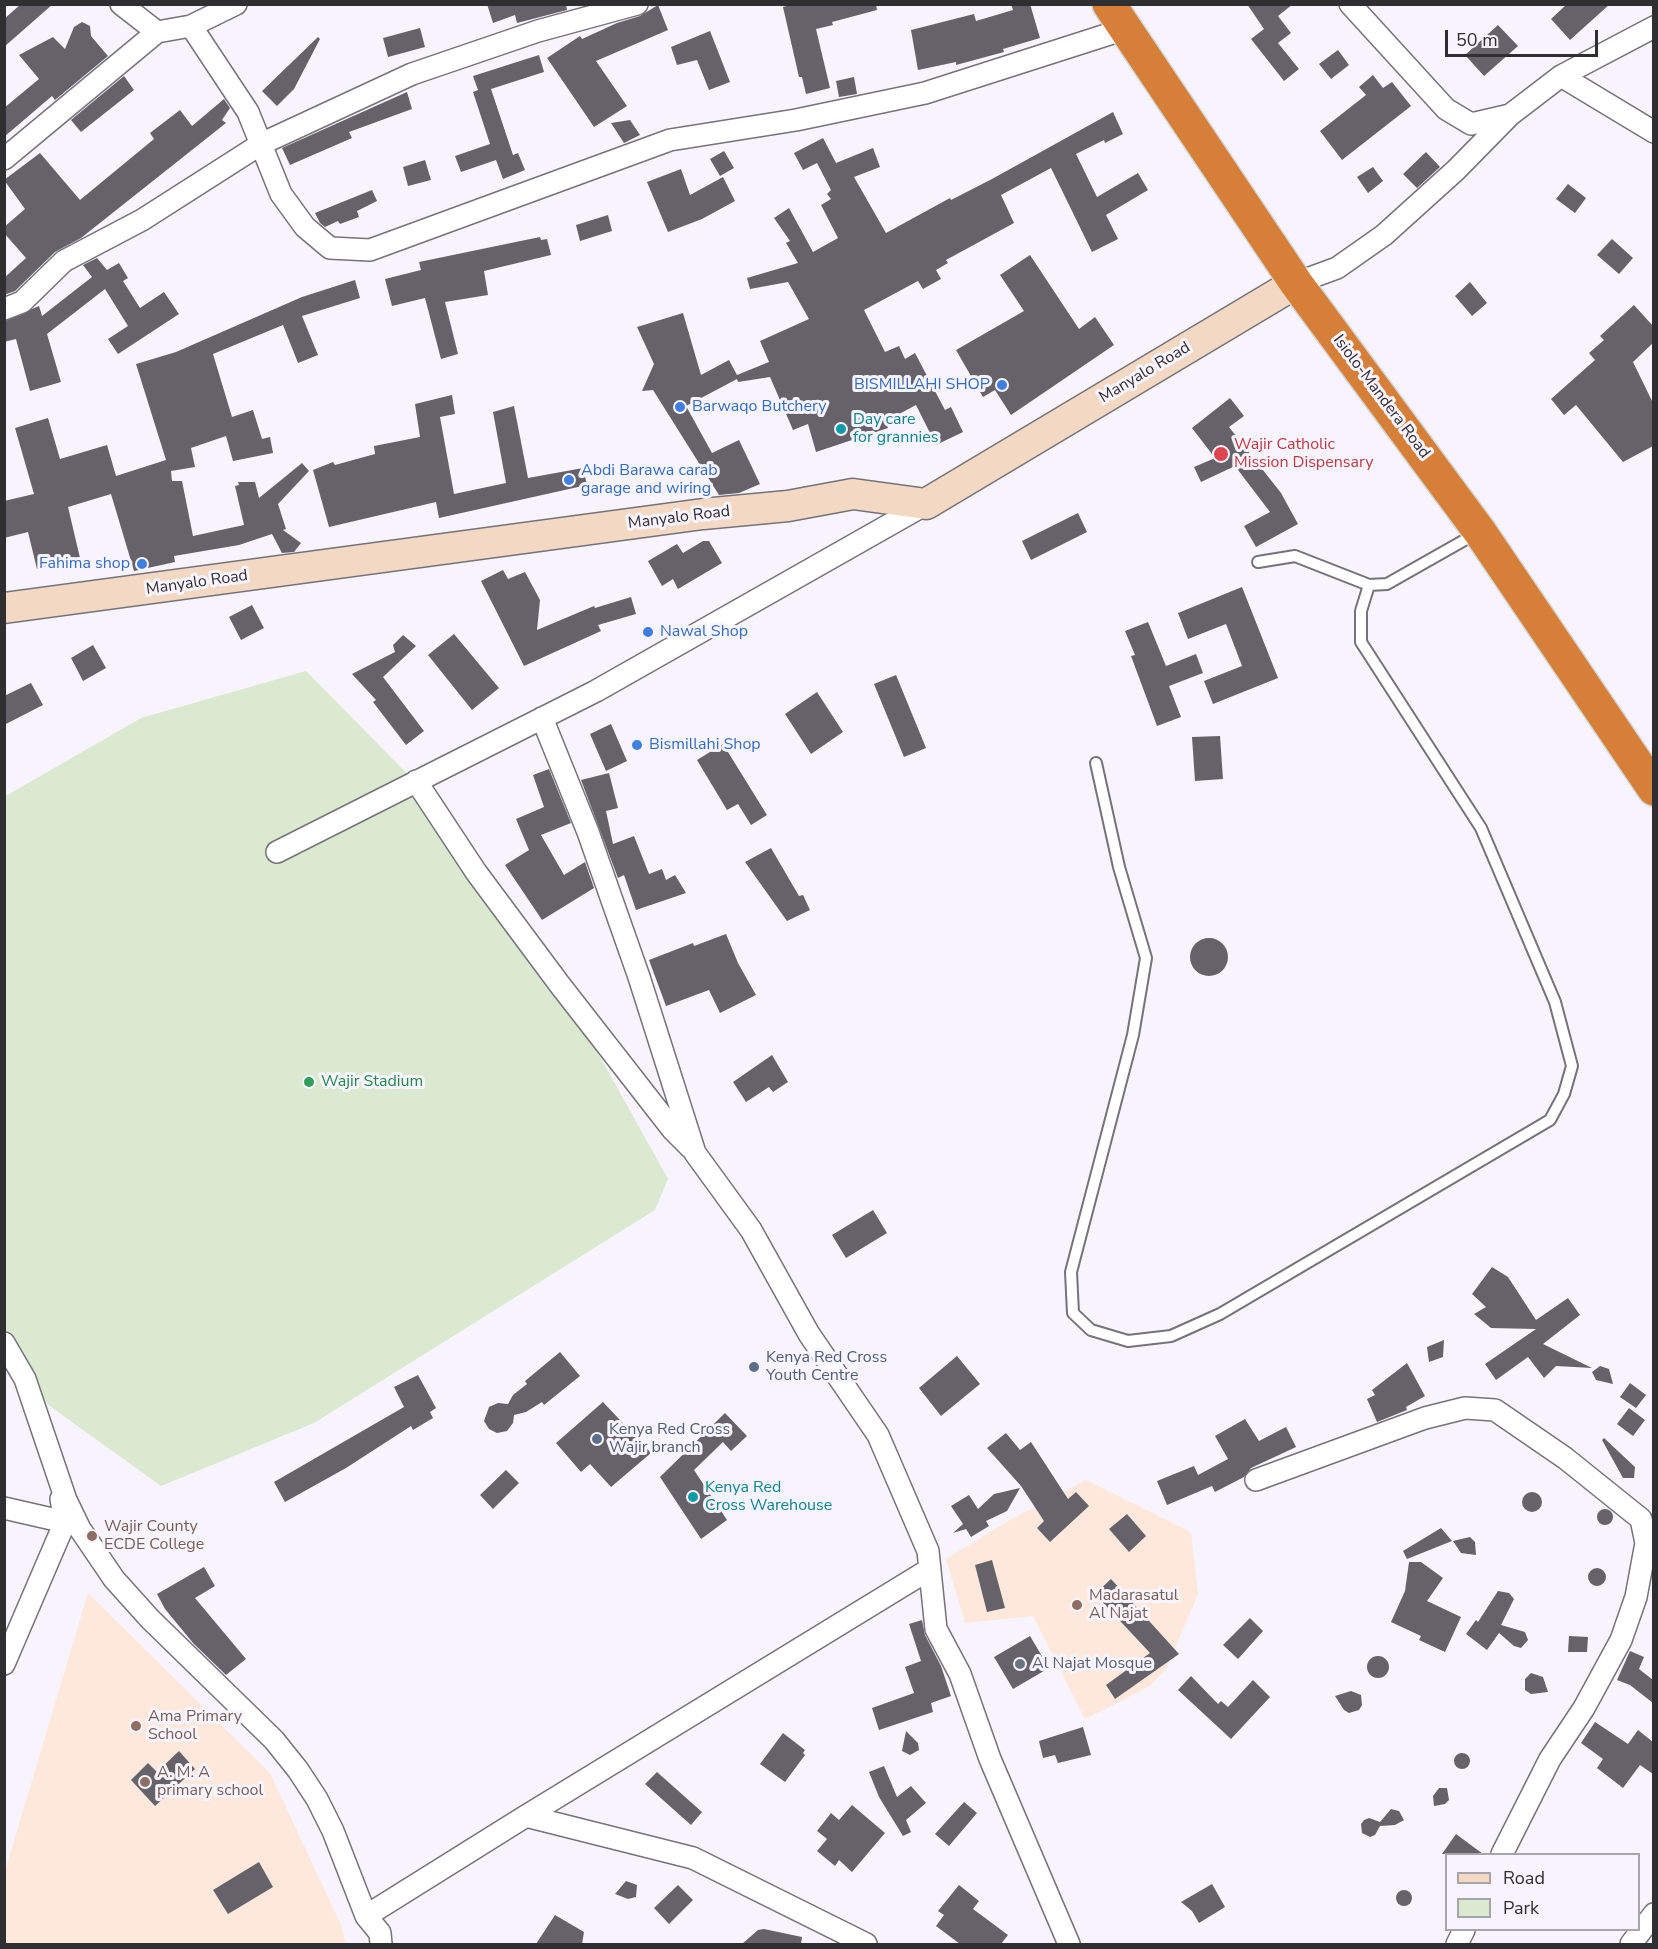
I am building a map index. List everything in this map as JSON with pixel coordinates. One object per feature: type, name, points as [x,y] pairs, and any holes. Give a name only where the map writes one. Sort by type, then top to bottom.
[{"type":"highway","name":"Isiolo-Mandera Road","points":[[1117,17],[1296,283],[1480,531],[1653,789]]},
{"type":"street","points":[[121,4],[157,32]]},
{"type":"street","points":[[4,159],[157,32],[191,26],[236,4]]},
{"type":"street","points":[[4,309],[22,302],[64,261],[142,220],[261,144],[412,74],[538,31],[637,4]]},
{"type":"street","points":[[1350,4],[1446,109],[1471,124],[1510,115]]},
{"type":"street","points":[[191,26],[248,112],[282,194],[305,227],[330,248],[370,250],[670,140],[796,120],[925,93],[1117,17]]},
{"type":"street","points":[[1296,283],[1337,267],[1384,236],[1456,170],[1510,115],[1561,76],[1653,27]]},
{"type":"street","points":[[1561,76],[1653,132]]},
{"type":"street","name":"Manyalo Road","points":[[4,609],[703,514],[789,506],[853,494],[926,504],[1296,283]]},
{"type":"street","points":[[277,852],[542,718],[724,620],[926,504]]},
{"type":"street","points":[[542,718],[588,832],[639,977],[695,1153]]},
{"type":"street","points":[[416,782],[476,872],[560,985],[673,1130],[695,1153],[751,1230],[809,1334],[878,1435],[928,1551],[936,1629],[960,1674],[994,1769],[1069,1944]]},
{"type":"street","points":[[4,1343],[25,1379],[66,1500],[80,1529],[114,1579],[150,1619],[274,1740],[298,1770],[317,1799],[333,1831],[366,1916],[384,1941]]},
{"type":"street","points":[[1256,1480],[1425,1418],[1465,1408],[1495,1410],[1565,1458],[1641,1519],[1646,1543],[1636,1597],[1621,1640],[1584,1708],[1550,1759],[1503,1853]]},
{"type":"street","points":[[4,1664],[65,1522],[55,1469]]},
{"type":"street","points":[[4,1508],[65,1522]]},
{"type":"street","points":[[366,1916],[930,1569]]},
{"type":"street","points":[[526,1816],[693,1858],[866,1944]]},
{"type":"street","points":[[1631,1944],[1653,1914]]},
{"type":"lane","points":[[1258,562],[1295,556],[1369,585],[1387,584],[1480,531]]},
{"type":"lane","points":[[1096,763],[1119,867],[1146,958],[1133,1035],[1071,1272],[1073,1313],[1092,1330],[1128,1341],[1171,1336],[1220,1314],[1550,1120],[1564,1094],[1572,1066],[1555,1002],[1480,828],[1361,642],[1361,611],[1369,585]]},
{"type":"shaded area","name":"Madarasatul Al Najat","points":[[1086,1480],[1191,1532],[1198,1594],[1166,1669],[1150,1686],[1085,1719],[1033,1616],[965,1623],[946,1559],[1010,1520]]},
{"type":"shaded area","name":"Ama Primary School","points":[[88,1593],[270,1773],[341,1925],[346,1944],[5,1944],[5,1871]]},
{"type":"green space","name":"Wajir Stadium","points":[[306,671],[453,820],[550,967],[668,1179],[655,1210],[314,1423],[161,1486],[47,1404],[5,1343],[4,797],[141,718]]},
{"type":"building","points":[[21,4],[53,4],[4,47],[4,19]]},
{"type":"building","points":[[487,4],[566,4],[567,10],[517,23],[515,15],[493,23]]},
{"type":"building","points":[[794,4],[876,4],[877,10],[832,22],[833,25],[816,29],[830,88],[806,94],[802,77],[799,77],[783,7]]},
{"type":"building","points":[[1011,4],[1030,4],[1040,38],[1003,49],[1004,52],[956,65],[956,62],[918,70],[911,30],[974,14],[976,21],[1013,10]]},
{"type":"building","points":[[1247,4],[1293,4],[1278,16],[1291,33],[1278,43],[1299,69],[1284,81],[1251,39],[1264,29]]},
{"type":"building","points":[[1567,4],[1610,4],[1570,40],[1551,19]]},
{"type":"building","points":[[658,5],[668,30],[596,61],[627,106],[594,127],[547,58],[580,36],[582,39],[617,23],[640,16]]},
{"type":"building","points":[[82,22],[90,26],[91,36],[108,56],[55,100],[52,96],[4,137],[4,108],[39,79],[19,55],[53,37],[65,49],[74,27]]},
{"type":"building","points":[[1498,25],[1518,46],[1484,76],[1465,55]]},
{"type":"building","points":[[420,28],[425,47],[388,57],[383,38]]},
{"type":"building","points":[[710,31],[730,82],[709,90],[697,60],[677,65],[671,47]]},
{"type":"building","points":[[318,37],[320,39],[294,89],[277,106],[262,91]]},
{"type":"building","points":[[1338,50],[1349,65],[1331,79],[1319,64]]},
{"type":"building","points":[[539,55],[544,72],[491,89],[513,155],[518,153],[525,170],[503,179],[496,160],[461,172],[455,156],[490,144],[473,92],[478,90],[473,76]]},
{"type":"building","points":[[1373,75],[1383,88],[1392,82],[1411,106],[1342,160],[1320,131],[1366,95],[1359,87]]},
{"type":"building","points":[[124,76],[134,90],[81,132],[71,120]]},
{"type":"building","points":[[854,77],[857,94],[839,97],[836,81]]},
{"type":"building","points":[[407,92],[412,109],[349,132],[352,138],[290,165],[282,148]]},
{"type":"building","points":[[224,99],[230,108],[222,120],[226,123],[81,238],[55,252],[15,291],[4,295],[4,278],[26,258],[4,233],[4,227],[25,209],[4,180],[40,153],[80,200],[154,139],[150,133],[180,110],[192,126]]},
{"type":"building","points":[[1113,112],[1123,134],[1105,143],[1104,140],[1076,154],[1097,197],[1138,173],[1148,190],[1106,215],[1118,239],[1092,252],[1051,168],[1001,195],[1014,223],[946,260],[948,263],[936,270],[941,279],[923,289],[918,281],[864,310],[885,352],[899,346],[905,359],[915,353],[945,410],[951,407],[963,432],[936,445],[916,405],[886,421],[888,428],[816,452],[808,424],[793,430],[770,377],[738,382],[737,379],[686,406],[712,453],[739,440],[760,484],[739,493],[719,495],[653,390],[642,391],[654,364],[637,327],[683,313],[701,375],[729,360],[737,375],[769,362],[760,341],[809,319],[788,282],[750,289],[747,278],[798,263],[786,243],[790,241],[774,218],[789,208],[813,252],[838,238],[821,205],[831,199],[827,194],[831,190],[817,163],[803,170],[794,153],[823,138],[836,163],[873,148],[880,167],[854,177],[886,233],[950,198],[951,200],[992,179]]},
{"type":"building","points":[[630,120],[640,135],[624,143],[611,123]]},
{"type":"building","points":[[724,151],[734,168],[720,176],[710,159]]},
{"type":"building","points":[[1426,152],[1440,167],[1417,188],[1403,174]]},
{"type":"building","points":[[425,160],[431,180],[408,186],[403,167]]},
{"type":"building","points":[[1373,167],[1383,181],[1368,193],[1357,177]]},
{"type":"building","points":[[681,169],[690,195],[723,177],[735,201],[702,219],[668,232],[647,182]]},
{"type":"building","points":[[1568,184],[1586,198],[1575,213],[1556,199]]},
{"type":"building","points":[[372,190],[377,201],[357,211],[359,217],[340,224],[338,221],[325,227],[320,223],[315,213]]},
{"type":"building","points":[[608,215],[612,231],[580,241],[576,225]]},
{"type":"building","points":[[540,237],[541,240],[547,239],[551,255],[484,271],[488,295],[445,302],[458,354],[441,359],[425,298],[392,306],[385,279],[421,270],[419,262]]},
{"type":"building","points":[[1612,239],[1633,258],[1619,274],[1597,255]]},
{"type":"building","points":[[1030,255],[1079,329],[1095,317],[1114,345],[1011,415],[995,390],[983,397],[956,350],[1024,311],[1000,275]]},
{"type":"building","points":[[97,258],[107,270],[119,263],[128,278],[123,281],[140,308],[164,292],[179,314],[118,354],[108,339],[128,326],[105,289],[47,334],[61,382],[30,391],[16,339],[4,342],[4,321],[39,306],[42,316],[92,277],[83,265]]},
{"type":"building","points":[[355,280],[360,298],[302,316],[318,355],[298,363],[283,325],[213,354],[232,417],[253,410],[262,439],[270,437],[273,453],[233,461],[226,436],[191,448],[195,467],[171,471],[172,481],[182,481],[193,536],[244,525],[235,486],[239,485],[238,482],[255,482],[259,498],[302,463],[309,471],[278,504],[286,529],[283,530],[301,543],[294,552],[282,553],[272,534],[239,545],[174,556],[175,562],[134,571],[111,494],[68,507],[80,558],[37,569],[28,532],[4,538],[4,501],[34,494],[15,428],[48,418],[60,459],[107,445],[116,476],[166,460],[136,364],[176,352],[302,297]]},
{"type":"building","points":[[1470,282],[1487,303],[1472,316],[1455,296]]},
{"type":"building","points":[[1634,305],[1653,326],[1653,343],[1633,362],[1653,403],[1653,446],[1623,462],[1576,405],[1564,415],[1551,399],[1595,360],[1589,353],[1604,340],[1600,336]]},
{"type":"building","points":[[452,395],[455,414],[440,417],[454,494],[506,483],[493,412],[514,406],[528,478],[583,468],[587,485],[439,518],[436,502],[329,527],[313,470],[333,462],[335,465],[375,454],[374,446],[420,437],[415,404]]},
{"type":"building","points":[[1230,398],[1244,416],[1229,427],[1281,493],[1298,524],[1256,547],[1244,526],[1270,512],[1235,466],[1201,482],[1194,467],[1215,458],[1192,428]]},
{"type":"building","points":[[1078,513],[1087,532],[1031,560],[1022,541]]},
{"type":"building","points":[[703,541],[709,541],[722,563],[678,589],[673,579],[662,586],[648,561],[677,544],[683,553]]},
{"type":"building","points":[[503,570],[508,579],[525,572],[540,600],[537,630],[594,606],[595,608],[631,597],[636,614],[598,625],[601,631],[524,666],[481,581]]},
{"type":"building","points":[[1242,587],[1278,678],[1213,704],[1204,681],[1242,666],[1226,624],[1188,639],[1178,613]]},
{"type":"building","points":[[252,605],[264,628],[241,640],[229,617]]},
{"type":"building","points":[[1148,622],[1166,666],[1196,654],[1203,673],[1169,686],[1181,717],[1157,726],[1131,656],[1135,655],[1125,631]]},
{"type":"building","points":[[454,634],[499,688],[472,710],[428,655]]},
{"type":"building","points":[[403,635],[416,646],[383,677],[424,731],[406,745],[373,702],[376,700],[352,674],[395,652],[393,645]]},
{"type":"building","points":[[93,645],[106,668],[83,681],[71,658]]},
{"type":"building","points":[[896,675],[926,748],[904,757],[874,684]]},
{"type":"building","points":[[31,683],[43,705],[4,725],[4,696]]},
{"type":"building","points":[[817,692],[843,732],[811,754],[785,714]]},
{"type":"building","points":[[611,724],[627,761],[606,771],[590,734]]},
{"type":"building","points":[[1220,736],[1223,779],[1195,781],[1192,737]]},
{"type":"building","points":[[723,744],[767,815],[751,825],[738,804],[727,810],[697,760]]},
{"type":"building","points":[[549,769],[571,823],[541,835],[564,875],[585,862],[594,888],[542,920],[505,865],[529,850],[516,819],[544,807],[533,775]]},
{"type":"building","points":[[609,773],[618,808],[606,811],[613,844],[634,836],[649,874],[662,869],[666,880],[675,875],[686,893],[636,910],[624,875],[618,878],[581,780]]},
{"type":"building","points":[[771,848],[799,896],[803,895],[810,910],[787,921],[745,862]]},
{"type":"building","points":[[726,934],[738,963],[756,995],[720,1013],[709,990],[666,1006],[649,960],[693,943],[694,946]]},
{"type":"building","points":[[1209,938],[1223,943],[1228,957],[1223,971],[1209,976],[1195,971],[1190,957],[1195,943]]},
{"type":"building","points":[[772,1055],[788,1082],[773,1092],[769,1087],[746,1102],[733,1082]]},
{"type":"building","points":[[873,1210],[887,1233],[846,1258],[832,1235]]},
{"type":"building","points":[[1492,1267],[1508,1277],[1536,1320],[1568,1298],[1580,1315],[1543,1344],[1592,1368],[1556,1366],[1544,1378],[1528,1357],[1496,1380],[1485,1364],[1536,1329],[1491,1328],[1474,1314],[1486,1307],[1472,1294]]},
{"type":"building","points":[[1444,1340],[1443,1357],[1429,1362],[1427,1347]]},
{"type":"building","points":[[560,1352],[580,1376],[544,1405],[542,1402],[526,1412],[514,1415],[513,1423],[507,1431],[497,1433],[489,1429],[484,1421],[489,1407],[498,1403],[508,1404],[513,1395],[527,1384],[525,1381]]},
{"type":"building","points":[[957,1356],[980,1384],[941,1416],[919,1388]]},
{"type":"building","points":[[1407,1363],[1425,1396],[1406,1407],[1407,1410],[1377,1422],[1367,1399],[1375,1395],[1372,1390]]},
{"type":"building","points":[[1600,1366],[1609,1369],[1613,1384],[1596,1380],[1592,1372]]},
{"type":"building","points":[[418,1375],[436,1408],[430,1412],[433,1418],[413,1430],[411,1426],[346,1468],[285,1502],[274,1482],[404,1407],[394,1387]]},
{"type":"building","points":[[1630,1383],[1646,1395],[1636,1408],[1620,1397]]},
{"type":"building","points":[[603,1402],[651,1453],[611,1487],[590,1464],[581,1472],[556,1443]]},
{"type":"building","points":[[1629,1408],[1645,1420],[1633,1436],[1617,1424]]},
{"type":"building","name":"Kenya Red Cross Warehouse","points":[[725,1413],[747,1436],[731,1451],[723,1442],[694,1470],[727,1520],[701,1539],[660,1477]]},
{"type":"building","points":[[1245,1419],[1259,1441],[1286,1427],[1296,1447],[1251,1468],[1244,1477],[1215,1492],[1212,1486],[1167,1505],[1157,1481],[1194,1466],[1198,1475],[1228,1459],[1215,1436]]},
{"type":"building","points":[[1006,1433],[1020,1450],[1031,1442],[1068,1499],[1076,1492],[1089,1506],[1050,1542],[1037,1528],[1044,1521],[1021,1486],[987,1448]]},
{"type":"building","points":[[1604,1438],[1635,1467],[1634,1478],[1623,1478],[1602,1440]]},
{"type":"building","points":[[506,1470],[519,1483],[493,1509],[480,1495]]},
{"type":"building","points":[[1020,1488],[1007,1511],[986,1521],[989,1526],[971,1537],[966,1529],[953,1533],[963,1524],[951,1506],[969,1495],[978,1509],[994,1494]]},
{"type":"building","points":[[1532,1492],[1539,1495],[1542,1502],[1539,1509],[1532,1512],[1525,1509],[1522,1502],[1525,1495]]},
{"type":"building","points":[[1602,1509],[1608,1509],[1613,1517],[1611,1523],[1602,1525],[1597,1520],[1597,1514]]},
{"type":"building","points":[[1127,1514],[1146,1536],[1129,1552],[1109,1529]]},
{"type":"building","points":[[1441,1528],[1452,1541],[1407,1559],[1403,1551]]},
{"type":"building","points":[[1470,1537],[1475,1542],[1476,1555],[1461,1553],[1453,1541]]},
{"type":"building","points":[[992,1560],[1005,1608],[987,1612],[975,1565]]},
{"type":"building","points":[[1409,1562],[1421,1562],[1443,1578],[1427,1601],[1461,1617],[1445,1652],[1419,1640],[1421,1636],[1391,1622],[1405,1591]]},
{"type":"building","points":[[204,1567],[215,1586],[195,1598],[246,1659],[226,1675],[193,1643],[165,1609],[157,1594]]},
{"type":"building","points":[[1597,1568],[1603,1571],[1606,1577],[1603,1583],[1597,1586],[1591,1583],[1588,1577],[1591,1571]]},
{"type":"building","points":[[1111,1579],[1179,1654],[1115,1699],[1106,1685],[1150,1653],[1095,1594]]},
{"type":"building","points":[[1498,1591],[1509,1593],[1514,1599],[1501,1625],[1525,1632],[1528,1640],[1521,1648],[1514,1646],[1499,1633],[1487,1650],[1466,1634],[1476,1620],[1478,1622]]},
{"type":"building","points":[[1250,1618],[1263,1631],[1238,1659],[1223,1645]]},
{"type":"building","points":[[922,1620],[925,1635],[941,1666],[951,1696],[931,1703],[933,1712],[879,1730],[872,1708],[914,1693],[905,1667],[921,1661],[909,1624]]},
{"type":"building","points":[[1030,1636],[1049,1668],[1013,1689],[994,1657]]},
{"type":"building","points":[[1569,1636],[1588,1637],[1587,1652],[1568,1652]]},
{"type":"building","points":[[1630,1651],[1644,1657],[1639,1669],[1653,1680],[1653,1703],[1630,1685],[1617,1680]]},
{"type":"building","points":[[1378,1656],[1386,1659],[1389,1667],[1386,1675],[1378,1678],[1370,1675],[1367,1667],[1370,1659]]},
{"type":"building","points":[[1531,1673],[1543,1677],[1548,1692],[1531,1694],[1525,1690],[1525,1679]]},
{"type":"building","points":[[1191,1676],[1218,1704],[1221,1701],[1228,1707],[1253,1680],[1270,1697],[1231,1739],[1178,1690]]},
{"type":"building","points":[[1351,1691],[1361,1695],[1362,1705],[1359,1710],[1349,1713],[1344,1710],[1335,1696]]},
{"type":"building","points":[[1595,1722],[1628,1744],[1638,1730],[1653,1742],[1653,1774],[1640,1765],[1623,1788],[1597,1768],[1603,1759],[1581,1743]]},
{"type":"building","points":[[1083,1727],[1091,1755],[1058,1763],[1055,1755],[1043,1758],[1039,1741]]},
{"type":"building","points":[[906,1731],[918,1743],[919,1750],[910,1755],[902,1751]]},
{"type":"building","points":[[783,1733],[805,1750],[803,1753],[805,1755],[785,1782],[760,1764]]},
{"type":"building","points":[[179,1751],[195,1769],[155,1806],[131,1780],[148,1763],[157,1772]]},
{"type":"building","points":[[1459,1753],[1465,1753],[1470,1761],[1468,1767],[1459,1769],[1454,1764],[1454,1758]]},
{"type":"building","points":[[884,1766],[897,1797],[911,1786],[926,1803],[906,1820],[911,1832],[903,1836],[879,1797],[869,1772]]},
{"type":"building","points":[[657,1772],[702,1812],[691,1825],[645,1784]]},
{"type":"building","points":[[1439,1788],[1447,1788],[1449,1800],[1445,1804],[1434,1806],[1433,1796]]},
{"type":"building","points":[[964,1802],[977,1813],[949,1846],[935,1834]]},
{"type":"building","points":[[852,1805],[885,1833],[852,1872],[839,1860],[835,1866],[817,1851],[827,1839],[817,1831],[831,1813],[839,1820]]},
{"type":"building","points":[[1391,1809],[1399,1811],[1404,1820],[1395,1825],[1380,1826],[1375,1835],[1370,1837],[1362,1833],[1361,1824],[1364,1820],[1369,1818],[1380,1822]]},
{"type":"building","points":[[1456,1834],[1482,1853],[1445,1853],[1442,1854]]},
{"type":"building","points":[[259,1862],[273,1887],[228,1914],[213,1890]]},
{"type":"building","points":[[626,1881],[637,1885],[636,1897],[628,1899],[615,1894]]},
{"type":"building","points":[[1212,1884],[1225,1907],[1199,1923],[1192,1911],[1181,1902]]},
{"type":"building","points":[[678,1885],[693,1900],[669,1924],[654,1908]]},
{"type":"building","points":[[959,1885],[979,1901],[973,1909],[1008,1935],[1001,1944],[960,1944],[936,1926],[944,1915],[938,1911]]},
{"type":"building","points":[[1401,1890],[1407,1890],[1412,1898],[1410,1904],[1401,1906],[1396,1901],[1396,1895]]},
{"type":"building","points":[[555,1915],[584,1932],[582,1944],[536,1944]]},
{"type":"building","points":[[764,1929],[802,1937],[801,1944],[742,1944],[758,1930]]},
{"type":"place","name":"BISMILLAHI SHOP","points":[[1002,385]]},
{"type":"place","name":"Barwaqo Butchery","points":[[680,407]]},
{"type":"place","name":"Day care for grannies","points":[[841,429]]},
{"type":"place","name":"Wajir Catholic Mission Dispensary","points":[[1221,454]]},
{"type":"place","name":"Abdi Barawa carab garage and wiring","points":[[569,480]]},
{"type":"place","name":"Fahima shop","points":[[142,564]]},
{"type":"place","name":"Nawal Shop","points":[[648,632]]},
{"type":"place","name":"Bismillahi Shop","points":[[637,745]]},
{"type":"place","name":"Wajir Stadium","points":[[309,1082]]},
{"type":"place","name":"Kenya Red Cross Youth Centre","points":[[754,1367]]},
{"type":"place","name":"Kenya Red Cross Wajir branch","points":[[597,1439]]},
{"type":"place","name":"Kenya Red Cross Warehouse","points":[[693,1497]]},
{"type":"place","name":"Wajir County ECDE College","points":[[92,1536]]},
{"type":"place","name":"Madarasatul Al Najat","points":[[1077,1605]]},
{"type":"place","name":"Al Najat Mosque","points":[[1020,1664]]},
{"type":"place","name":"Ama Primary School","points":[[136,1726]]},
{"type":"place","name":"A. M. A primary school","points":[[145,1782]]}]
